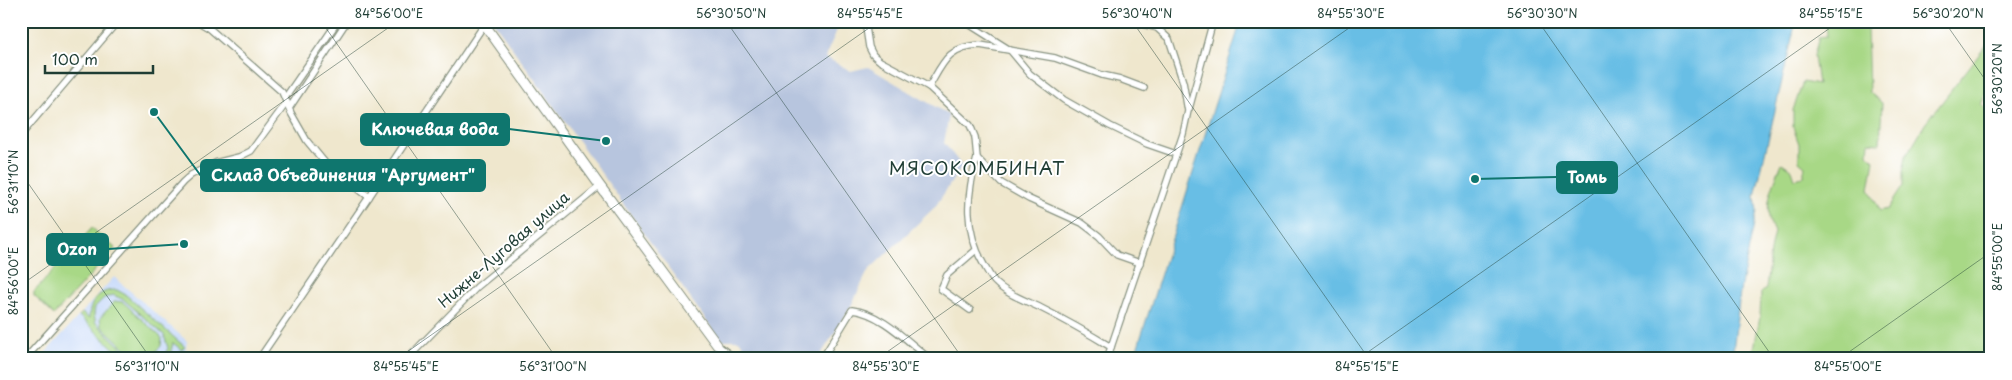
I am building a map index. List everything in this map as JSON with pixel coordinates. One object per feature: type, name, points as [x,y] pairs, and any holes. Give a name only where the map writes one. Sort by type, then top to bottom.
[{"type":"street","points":[[21,135],[118,21]]},
{"type":"street","points":[[197,21],[209,28],[282,92],[288,102],[291,113],[307,141],[326,164],[369,197]]},
{"type":"street","points":[[288,102],[338,21]]},
{"type":"street","points":[[24,359],[183,182],[191,175],[215,163],[240,157],[251,151],[347,21]]},
{"type":"street","points":[[865,21],[873,55],[880,61],[929,87],[970,125],[975,137],[976,158],[969,184],[968,202],[976,250],[992,278],[999,286],[1075,325],[1111,347]]},
{"type":"street","points":[[964,21],[1010,50],[1030,74],[1064,100],[1147,144],[1176,154]]},
{"type":"street","points":[[1130,21],[1157,28],[1169,39],[1183,82],[1188,111]]},
{"type":"street","points":[[1107,359],[1183,134],[1213,21]]},
{"type":"street","points":[[259,359],[369,197],[483,23],[717,344],[724,359]]},
{"type":"street","points":[[929,87],[947,57],[957,48],[980,46],[1055,58],[1144,88]]},
{"type":"street","points":[[976,158],[1001,183],[1029,200],[1082,223],[1100,236],[1118,255],[1140,263]]},
{"type":"street","name":"Нижне-Луговая улица","points":[[407,359],[477,287],[600,186]]},
{"type":"street","points":[[970,310],[941,289],[947,275],[976,250]]},
{"type":"street","points":[[822,359],[852,310],[863,311],[880,321],[930,359]]},
{"type":"street","points":[[717,344],[736,359]]},
{"type":"shaded area","points":[[493,21],[841,21],[825,57],[851,71],[868,67],[949,115],[944,143],[962,166],[935,207],[868,271],[849,310],[818,359],[753,359],[739,340],[720,340]]},
{"type":"shaded area","points":[[114,277],[187,341],[184,359],[40,359]]},
{"type":"green space","points":[[1826,21],[1870,21],[1867,26],[1869,92],[1882,103],[1880,143],[1869,142],[1868,154],[1874,160],[1869,189],[1880,211],[1888,209],[1903,186],[1906,156],[1925,124],[1988,43],[1991,45],[1991,79],[1981,105],[1989,111],[1991,110],[1991,359],[1752,359],[1760,317],[1761,292],[1766,289],[1774,232],[1770,223],[1768,206],[1782,163],[1792,170],[1795,179],[1803,177],[1805,166],[1799,161],[1799,144],[1793,127],[1793,110],[1803,82],[1818,85],[1814,55],[1819,37],[1827,36]]},
{"type":"green space","points":[[92,228],[115,248],[54,315],[34,296],[34,292]]},
{"type":"green space","points":[[117,290],[126,295],[185,347],[182,350],[173,343],[169,359],[163,359],[168,348],[164,335],[124,300],[113,295],[104,298],[95,307],[94,315],[96,323],[133,359],[125,359],[79,316],[82,313],[89,319],[91,307],[96,298],[105,292]]},
{"type":"green space","points":[[115,301],[123,302],[162,338],[161,346],[149,359],[137,359],[101,326],[100,318]]},
{"type":"water","points":[[1241,21],[1796,21],[1755,196],[1757,211],[1741,285],[1732,359],[1134,359]]},
{"type":"place","name":"Склад Объединения \"Аргумент\"","points":[[154,112]]},
{"type":"place","name":"Ключевая вода","points":[[606,141]]},
{"type":"place","name":"Томь","points":[[1475,179]]},
{"type":"place","name":"Ozon","points":[[184,244]]},
{"type":"district","name":"МЯСОКОМБИНАТ","points":[[977,169]]}]
